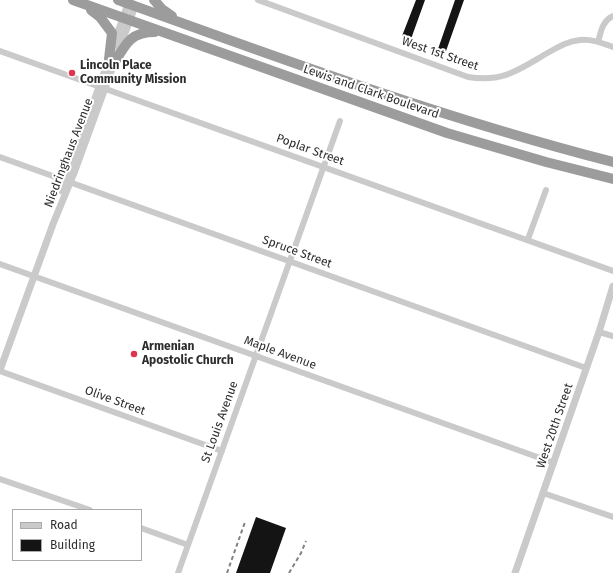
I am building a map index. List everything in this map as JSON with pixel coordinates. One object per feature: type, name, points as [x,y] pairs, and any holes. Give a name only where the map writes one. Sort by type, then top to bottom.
[{"type":"highway","name":"Lewis and Clark Boulevard","points":[[118,0],[133,3],[182,23],[429,109],[612,162]]},
{"type":"highway","points":[[154,0],[162,9],[182,23]]},
{"type":"highway","name":"Lewis and Clark Boulevard","points":[[76,1],[447,133],[499,149],[611,179]]},
{"type":"highway","points":[[76,1],[100,17],[110,28],[112,40],[112,60]]},
{"type":"highway","points":[[112,60],[133,37],[146,32],[161,32]]},
{"type":"street","name":"West 1st Street","points":[[258,0],[468,77],[481,79],[490,80],[509,75],[570,42],[587,40],[613,47]]},
{"type":"street","name":"Niedringhaus Avenue","points":[[0,371],[133,3]]},
{"type":"street","points":[[598,42],[604,24],[613,16]]},
{"type":"street","name":"Poplar Street","points":[[0,50],[613,271]]},
{"type":"street","name":"St Louis Avenue","points":[[178,573],[340,121]]},
{"type":"street","name":"Spruce Street","points":[[0,157],[586,368]]},
{"type":"street","points":[[528,240],[546,190]]},
{"type":"street","name":"Maple Avenue","points":[[0,264],[554,463]]},
{"type":"street","name":"West 20th Street","points":[[515,573],[599,332],[613,286]]},
{"type":"street","points":[[599,332],[613,336]]},
{"type":"street","name":"Olive Street","points":[[0,371],[222,451]]},
{"type":"street","points":[[0,478],[87,509]]},
{"type":"street","points":[[543,493],[613,517]]},
{"type":"street","points":[[142,528],[188,545]]},
{"type":"building","points":[[416,0],[425,0],[411,39],[402,36]]},
{"type":"building","points":[[455,0],[464,0],[446,51],[438,49]]},
{"type":"building","points":[[256,517],[286,528],[270,573],[236,573]]},
{"type":"railway","points":[[227,573],[245,522]]},
{"type":"railway","points":[[289,573],[301,553],[306,541]]},
{"type":"place","name":"Lincoln Place Community Mission","points":[[72,73]]},
{"type":"place","name":"Armenian Apostolic Church","points":[[134,354]]}]
